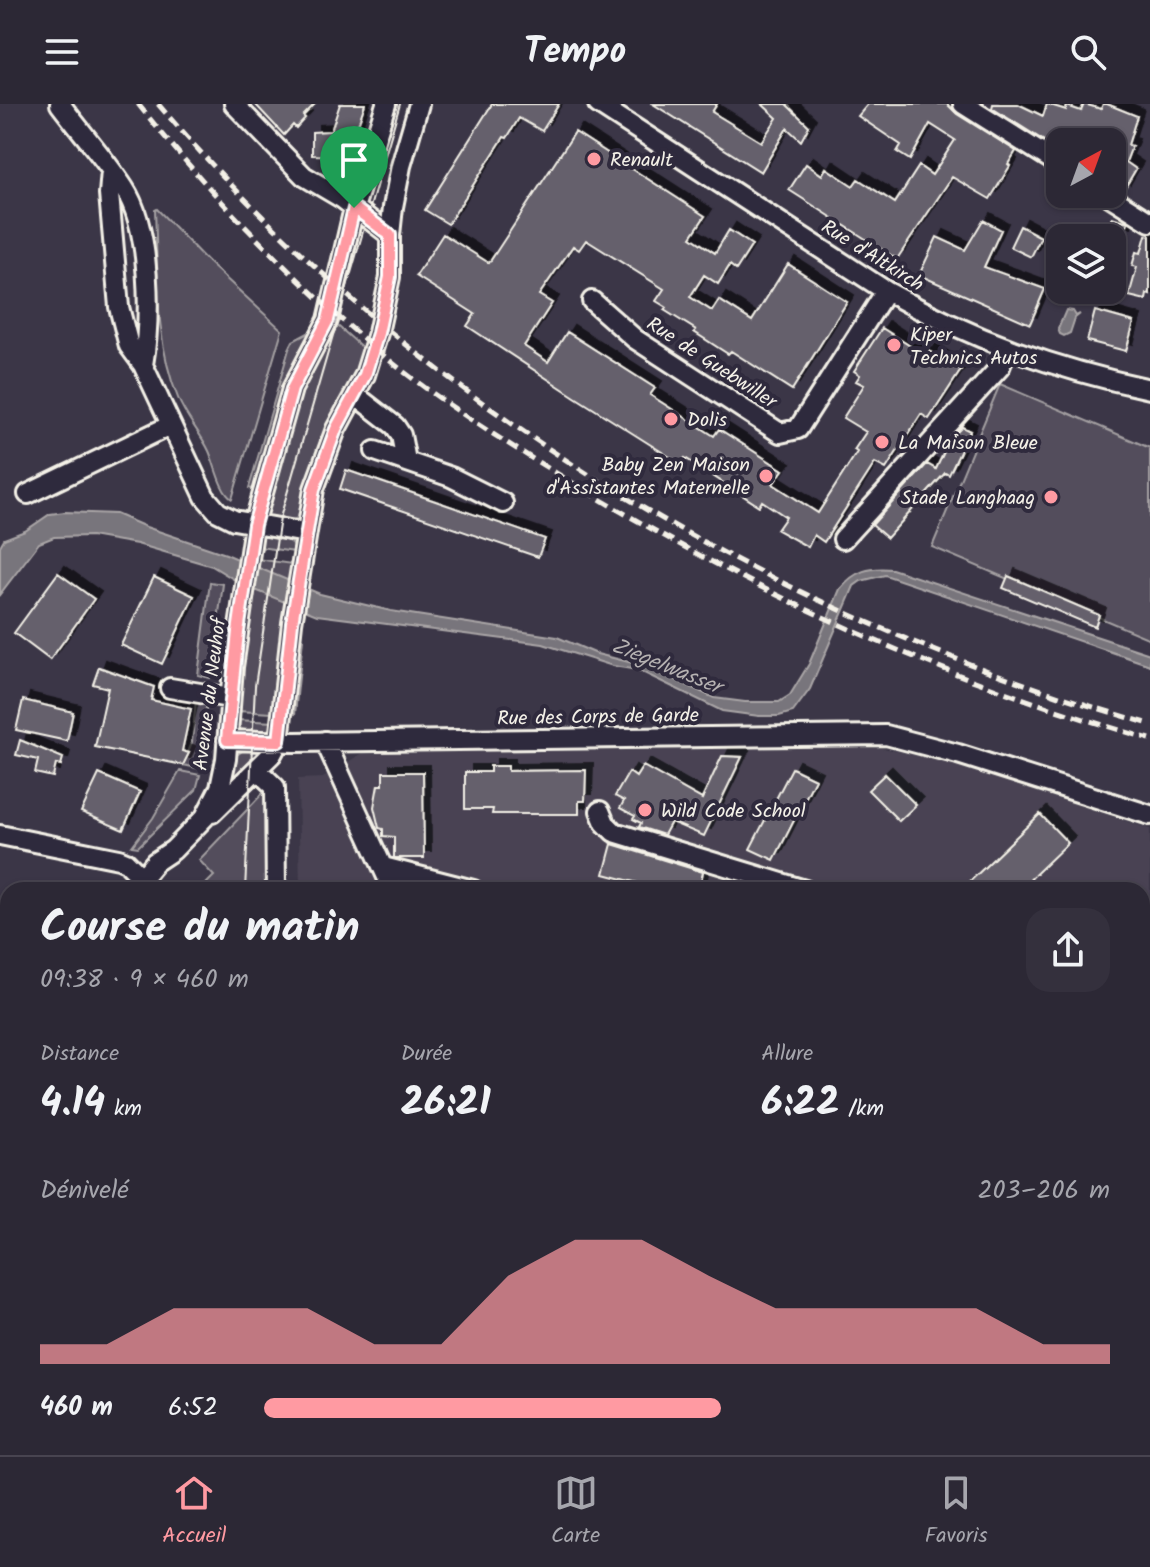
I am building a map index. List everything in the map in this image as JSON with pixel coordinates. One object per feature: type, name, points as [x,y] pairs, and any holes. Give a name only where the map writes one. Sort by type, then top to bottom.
[{"type":"street","points":[[60,104],[126,190],[139,224],[145,274],[146,343],[143,365]]},
{"type":"street","name":"Avenue du Neuhof","points":[[141,882],[155,862],[173,850],[205,817],[223,777],[230,698],[254,525],[292,389],[323,333],[354,208],[386,104]]},
{"type":"street","points":[[279,741],[306,533],[324,456],[365,375],[388,291],[390,235],[401,166],[419,104]]},
{"type":"street","name":"Rue d'Altkirch","points":[[598,104],[886,291],[925,313],[1007,349],[1071,371],[1149,387]]},
{"type":"street","points":[[963,104],[1046,156]]},
{"type":"street","points":[[235,105],[304,176],[390,235]]},
{"type":"street","points":[[111,171],[109,194],[119,307],[129,346],[143,365],[205,497],[228,518],[306,533]]},
{"type":"street","points":[[1126,207],[1150,222]]},
{"type":"street","points":[[114,238],[145,274]]},
{"type":"street","name":"Rue de Guebwiller","points":[[592,301],[635,339],[780,433],[798,429],[886,291]]},
{"type":"street","points":[[843,539],[1000,367],[1007,349]]},
{"type":"street","points":[[355,395],[395,426],[401,435],[406,461]]},
{"type":"street","points":[[28,494],[171,425]]},
{"type":"street","points":[[375,451],[476,487],[503,503]]},
{"type":"street","points":[[170,688],[230,698]]},
{"type":"street","name":"Rue des Corps de Garde","points":[[227,740],[886,735],[958,754],[1150,815]]},
{"type":"street","name":"Avenue du Neuhof","points":[[205,817],[218,810],[257,770],[279,741]]},
{"type":"street","points":[[325,741],[390,882]]},
{"type":"street","points":[[257,770],[275,787],[276,882]]},
{"type":"street","points":[[600,811],[605,823],[614,832],[779,882]]},
{"type":"street","points":[[0,835],[119,859],[126,862],[136,882]]},
{"type":"street","points":[[383,867],[442,882]]},
{"type":"shaded area","points":[[157,209],[209,263],[282,330],[232,499],[224,490],[209,451],[181,405],[170,376],[159,306]]},
{"type":"shaded area","points":[[1066,310],[1073,311],[1076,316],[1080,314],[1075,318],[1070,333],[1064,336],[1058,329]]},
{"type":"shaded area","points":[[331,320],[364,349],[359,368],[302,516],[293,520],[265,515],[298,388]]},
{"type":"shaded area","points":[[308,333],[312,337],[256,490],[249,488],[289,349],[293,341]]},
{"type":"shaded area","name":"Stade Langhaag","points":[[1000,384],[1150,448],[1150,639],[932,547]]},
{"type":"shaded area","points":[[50,514],[116,514],[226,554],[320,594],[391,611],[557,637],[597,654],[649,667],[714,698],[779,702],[790,695],[809,664],[840,589],[857,574],[877,569],[892,569],[1150,654],[1150,665],[885,575],[854,586],[810,689],[793,712],[759,716],[722,711],[638,670],[613,666],[543,644],[317,615],[245,586],[212,566],[137,544],[91,536],[54,537],[39,543],[0,594],[0,546],[4,539],[25,531]]},
{"type":"shaded area","points":[[265,536],[290,541],[295,552],[259,547],[261,538]]},
{"type":"shaded area","points":[[257,559],[292,564],[273,713],[237,711]]},
{"type":"shaded area","points":[[210,582],[223,584],[210,678],[198,675]]},
{"type":"shaded area","points":[[298,639],[303,639],[295,714],[290,713]]},
{"type":"shaded area","points":[[196,699],[206,701],[206,750],[202,769],[183,765],[192,742]]},
{"type":"shaded area","points":[[236,720],[273,722],[268,730],[256,732],[239,728]]},
{"type":"shaded area","points":[[878,747],[950,762],[1150,829],[1150,882],[300,882],[298,779],[323,778],[370,748]]},
{"type":"shaded area","points":[[245,749],[263,751],[227,794],[234,757]]},
{"type":"shaded area","points":[[180,771],[200,775],[196,790],[138,847],[132,846],[153,818]]},
{"type":"shaded area","points":[[265,791],[269,795],[272,882],[208,882],[214,876],[199,860]]},
{"type":"building","points":[[255,104],[315,104],[296,128],[293,125],[284,135]]},
{"type":"building","points":[[340,104],[365,104],[347,156],[312,155],[312,132],[331,131]]},
{"type":"building","points":[[492,104],[559,104],[542,131],[519,118],[448,224],[425,210]]},
{"type":"building","points":[[653,104],[717,104],[712,112],[761,142],[777,118],[762,104],[786,104],[809,126],[801,141],[787,128],[761,172]]},
{"type":"building","points":[[868,104],[947,104],[957,114],[1016,151],[990,199],[952,177],[897,259],[789,190],[806,164],[822,175],[826,168],[853,186],[858,179],[895,203],[919,166],[932,175],[955,140],[930,124],[910,160],[897,152],[901,145],[858,116]]},
{"type":"building","points":[[993,104],[1018,104],[1043,116],[1047,104],[1081,111],[1084,104],[1101,109],[1103,104],[1107,104],[1137,116],[1126,162],[1126,128],[1046,128],[1046,142],[992,108]]},
{"type":"building","points":[[575,132],[705,216],[691,237],[715,253],[729,230],[752,245],[736,270],[730,265],[718,284],[704,275],[690,297],[712,311],[719,300],[752,321],[788,264],[847,302],[792,390],[731,351],[728,354],[694,332],[696,330],[664,310],[666,307],[656,301],[664,289],[586,240],[579,250],[573,246],[539,295],[552,303],[524,346],[548,362],[567,332],[655,388],[650,395],[714,436],[719,429],[783,470],[773,484],[818,513],[857,452],[854,450],[866,432],[843,418],[864,385],[856,381],[860,375],[854,371],[882,328],[926,356],[929,351],[961,370],[929,419],[921,414],[886,469],[875,463],[824,542],[814,535],[808,547],[777,530],[786,517],[762,501],[759,506],[685,458],[681,464],[575,397],[467,326],[475,314],[416,276],[443,234],[489,263]]},
{"type":"building","points":[[1126,162],[1136,169],[1126,186]]},
{"type":"building","points":[[1112,217],[1128,222],[1126,228],[1126,224],[1112,224]]},
{"type":"building","points":[[983,220],[1001,230],[984,267],[1045,289],[1030,324],[919,275],[937,237],[965,250]]},
{"type":"building","points":[[1020,226],[1041,237],[1031,257],[1010,247]]},
{"type":"building","points":[[1146,235],[1150,236],[1150,295],[1147,294],[1146,300],[1129,296],[1137,267],[1132,266],[1136,252],[1141,253]]},
{"type":"building","points":[[1095,311],[1134,322],[1126,351],[1087,341]]},
{"type":"building","points":[[962,427],[970,431],[949,475],[945,473],[887,538],[872,525],[927,464],[936,469],[950,439]]},
{"type":"building","points":[[346,470],[545,539],[538,557],[340,489]]},
{"type":"building","points":[[58,573],[94,599],[50,660],[14,633]]},
{"type":"building","points":[[1008,576],[1099,615],[1095,627],[1003,588]]},
{"type":"building","points":[[154,577],[194,596],[162,664],[121,645]]},
{"type":"building","points":[[99,667],[154,687],[151,700],[191,709],[182,751],[189,753],[183,765],[95,747],[108,688],[93,684]]},
{"type":"building","points":[[23,700],[73,712],[67,741],[16,730]]},
{"type":"building","points":[[20,740],[63,758],[61,765],[56,764],[53,777],[35,773],[38,760],[16,755]]},
{"type":"building","points":[[722,756],[742,757],[704,836],[671,822],[664,835],[639,827],[641,823],[633,819],[635,816],[620,808],[624,801],[615,796],[629,772],[636,777],[643,766],[702,799]]},
{"type":"building","points":[[490,766],[508,766],[508,771],[586,770],[585,801],[579,801],[579,814],[492,814],[493,809],[465,809],[465,772],[490,772]]},
{"type":"building","points":[[792,768],[815,779],[774,860],[750,849]]},
{"type":"building","points":[[383,772],[423,772],[424,858],[394,858],[394,837],[383,836],[383,829],[379,828],[374,807],[378,785],[383,785]]},
{"type":"building","points":[[99,774],[140,792],[123,830],[81,812]]},
{"type":"building","points":[[885,774],[916,805],[899,821],[868,790]]},
{"type":"building","points":[[1040,814],[1068,843],[1027,882],[969,882]]},
{"type":"building","points":[[612,844],[703,872],[701,882],[634,882],[604,874]]},
{"type":"tram line","points":[[245,882],[255,686],[280,518],[400,104]]},
{"type":"railway","points":[[138,104],[228,208],[324,304],[418,383],[520,451],[665,536],[798,605],[1005,692],[1150,739]]},
{"type":"railway","points":[[158,104],[259,213],[368,313],[485,405],[608,487],[737,560],[871,624],[1009,678],[1150,724]]},
{"type":"place","name":"Renault","points":[[594,159]]},
{"type":"place","name":"Kiper Technics Autos","points":[[894,345]]},
{"type":"place","name":"Dolis","points":[[671,419]]},
{"type":"place","name":"La Maison Bleue","points":[[882,442]]},
{"type":"place","name":"Baby Zen Maison d'Assistantes Maternelle","points":[[766,476]]},
{"type":"place","name":"Stade Langhaag","points":[[1051,497]]},
{"type":"place","name":"Wild Code School","points":[[645,810]]},
{"type":"route","points":[[354,208],[390,235],[390,277],[378,333],[365,375],[336,429],[314,489],[292,623],[279,741],[227,740],[238,632],[254,525],[292,389],[328,320],[354,208]]},
{"type":"water label","name":"Ziegelwasser","points":[[667,665]]}]
